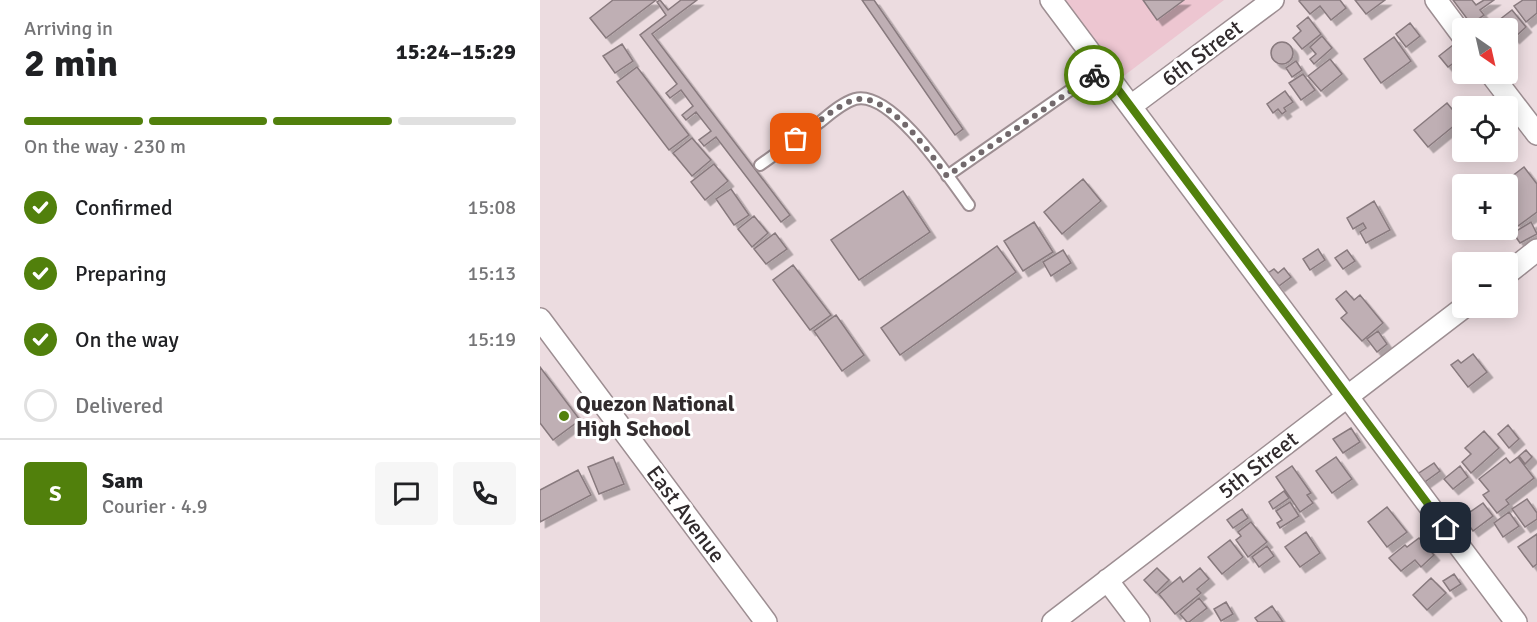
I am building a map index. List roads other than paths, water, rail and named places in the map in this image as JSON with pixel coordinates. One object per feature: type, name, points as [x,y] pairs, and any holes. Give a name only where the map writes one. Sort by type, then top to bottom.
[{"type":"street","points":[[1052,0],[1516,622]]},
{"type":"street","name":"6th Street","points":[[1131,106],[1273,0]]},
{"type":"street","points":[[1436,0],[1452,22]]},
{"type":"street","points":[[1499,84],[1537,134]]},
{"type":"street","points":[[1518,265],[1537,250]]},
{"type":"street","name":"5th Street","points":[[1053,622],[1452,316]]},
{"type":"street","name":"East Avenue","points":[[540,319],[766,622]]},
{"type":"street","points":[[1107,580],[1139,622]]},
{"type":"lane","points":[[947,176],[1102,68]]},
{"type":"lane","points":[[760,165],[833,112],[852,100],[863,98],[879,103],[897,117],[922,143],[969,205]]},
{"type":"place","name":"Quezon National High School","points":[[564,416]]}]
